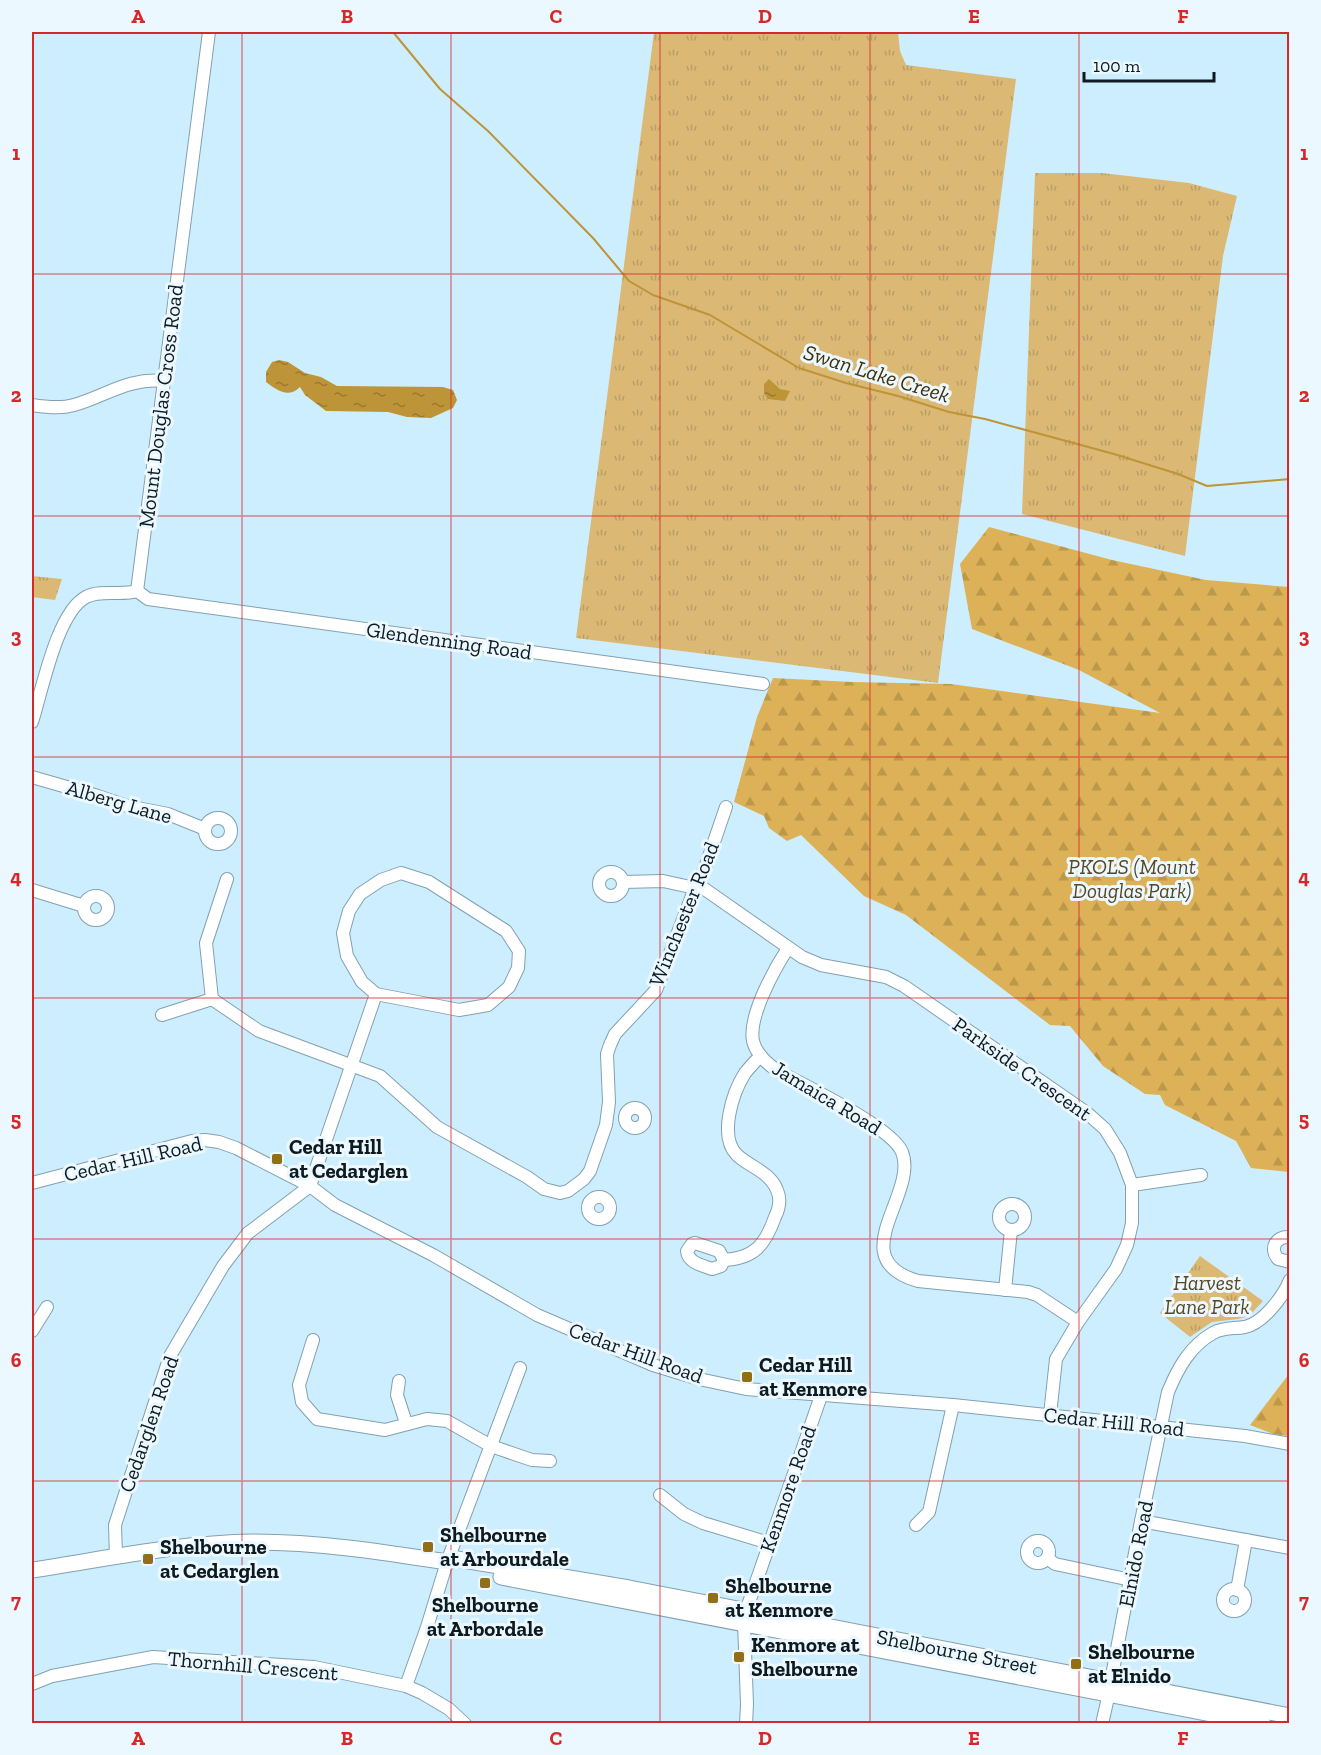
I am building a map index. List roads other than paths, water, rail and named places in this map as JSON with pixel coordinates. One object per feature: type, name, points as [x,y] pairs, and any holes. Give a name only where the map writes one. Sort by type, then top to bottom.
[{"type":"main road","name":"Shelbourne Street","points":[[32,1570],[161,1549],[251,1542],[334,1547],[447,1562],[456,1568],[745,1617],[1110,1687],[1290,1716]]},
{"type":"main road","name":"Shelbourne Street","points":[[1110,1687],[1263,1724]]},
{"type":"street","name":"Mount Douglas Cross Road","points":[[137,591],[209,32]]},
{"type":"street","points":[[32,405],[52,407],[73,405],[131,382],[164,381]]},
{"type":"street","points":[[32,722],[34,704],[68,614],[88,596],[137,591]]},
{"type":"street","name":"Glendenning Road","points":[[137,591],[148,599],[763,684]]},
{"type":"street","name":"Alberg Lane","points":[[32,777],[98,795],[127,806],[168,814],[205,829]]},
{"type":"street","name":"Winchester Road","points":[[576,1186],[590,1171],[606,1125],[608,1114],[607,1054],[610,1045],[615,1034],[656,990],[695,888],[705,868],[726,807]]},
{"type":"street","points":[[401,873],[429,882],[506,931],[519,951],[518,968],[509,987],[488,1005],[459,1010],[376,994],[362,982],[347,956],[343,933],[349,911],[360,894],[381,880],[401,873]]},
{"type":"street","points":[[227,879],[206,943],[212,999],[259,1031],[380,1076],[437,1127],[527,1177],[544,1189],[560,1193],[576,1186],[591,1200]]},
{"type":"street","name":"Parkside Crescent","points":[[623,882],[663,880],[703,888],[788,948],[821,965],[886,977],[904,986],[1087,1113],[1105,1129],[1120,1153],[1132,1185],[1132,1223],[1127,1245],[1116,1269],[1078,1322],[1056,1359],[1050,1415]]},
{"type":"street","points":[[32,890],[84,906]]},
{"type":"street","name":"Jamaica Road","points":[[788,948],[769,980],[753,1027],[753,1039],[761,1056],[776,1070],[885,1132],[902,1151],[904,1162],[902,1185],[884,1235],[884,1249],[896,1271],[918,1281],[1028,1292],[1037,1295],[1078,1322]]},
{"type":"street","points":[[310,1186],[376,994]]},
{"type":"street","points":[[162,1016],[212,999]]},
{"type":"street","points":[[724,1260],[746,1256],[765,1242],[778,1210],[778,1191],[767,1176],[735,1154],[727,1130],[731,1108],[745,1074],[761,1056]]},
{"type":"street","points":[[608,1114],[625,1116]]},
{"type":"street","name":"Cedar Hill Road","points":[[32,1183],[151,1151],[205,1140],[236,1148],[310,1186],[335,1205],[433,1255],[537,1315],[621,1352],[699,1379],[746,1389],[953,1405],[1245,1436],[1290,1444]]},
{"type":"street","points":[[1132,1185],[1201,1175]]},
{"type":"street","name":"Cedarglen Road","points":[[116,1557],[115,1525],[170,1356],[223,1266],[248,1233],[310,1186]]},
{"type":"street","points":[[1005,1290],[1011,1230]]},
{"type":"street","points":[[1290,1236],[1278,1239],[1275,1242],[1274,1251],[1278,1259],[1290,1262]]},
{"type":"street","name":"Elnido Road","points":[[1102,1724],[1168,1392],[1176,1374],[1197,1344],[1214,1332],[1256,1323],[1287,1288],[1290,1280]]},
{"type":"street","points":[[32,1331],[47,1307]]},
{"type":"street","points":[[313,1340],[299,1385],[302,1402],[317,1419],[385,1430],[427,1419],[447,1421],[490,1446],[532,1461],[550,1461]]},
{"type":"street","points":[[406,1686],[447,1562],[520,1368]]},
{"type":"street","points":[[399,1381],[397,1395],[405,1423]]},
{"type":"street","name":"Kenmore Road","points":[[746,1724],[745,1617],[821,1396]]},
{"type":"street","points":[[916,1526],[929,1512],[953,1405]]},
{"type":"street","points":[[660,1495],[684,1515],[769,1543]]},
{"type":"street","points":[[1141,1521],[1290,1548]]},
{"type":"street","points":[[1237,1590],[1246,1540]]},
{"type":"street","points":[[1047,1558],[1056,1564],[1131,1580]]},
{"type":"street","name":"Thornhill Crescent","points":[[32,1684],[52,1676],[153,1657],[314,1667],[406,1686],[449,1709],[465,1724]]},
{"type":"water","points":[[279,360],[288,362],[305,373],[321,377],[337,386],[443,387],[453,390],[457,400],[453,408],[431,418],[407,417],[388,412],[326,411],[305,395],[300,387],[296,391],[287,393],[266,382],[266,372],[272,362]]},
{"type":"water","points":[[769,379],[780,389],[790,391],[785,401],[768,399],[764,393],[764,384]]},
{"type":"waterway","name":"Swan Lake Creek","points":[[393,32],[440,89],[488,131],[593,238],[629,281],[653,295],[710,315],[799,368],[949,412],[985,419],[1114,454],[1178,474],[1207,486],[1290,479]]},
{"type":"place","name":"Cedar Hill at Cedarglen","points":[[277,1159]]},
{"type":"place","name":"Cedar Hill at Kenmore","points":[[747,1377]]},
{"type":"place","name":"Shelbourne at Arbourdale","points":[[428,1547]]},
{"type":"place","name":"Shelbourne at Cedarglen","points":[[148,1559]]},
{"type":"place","name":"Shelbourne at Arbordale","points":[[485,1583]]},
{"type":"place","name":"Shelbourne at Kenmore","points":[[713,1598]]},
{"type":"place","name":"Kenmore at Shelbourne","points":[[739,1657]]},
{"type":"place","name":"Shelbourne at Elnido","points":[[1076,1664]]},
{"type":"park label","name":"PKOLS (Mount Douglas Park)","points":[[1132,879]]},
{"type":"park label","name":"Harvest Lane Park","points":[[1207,1295]]}]
